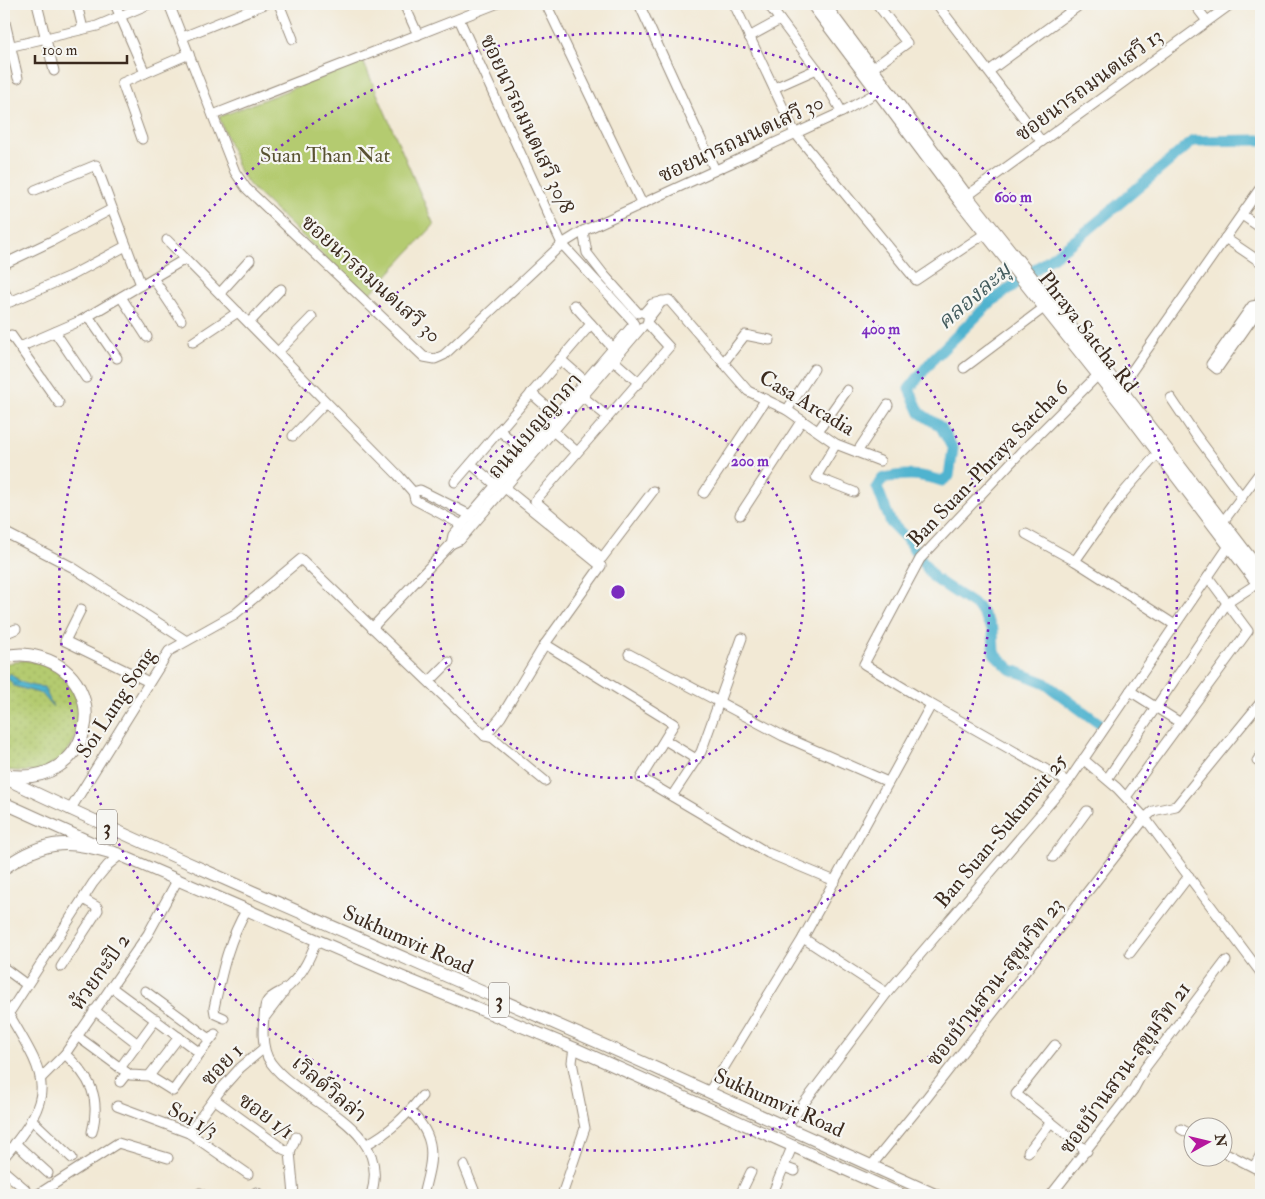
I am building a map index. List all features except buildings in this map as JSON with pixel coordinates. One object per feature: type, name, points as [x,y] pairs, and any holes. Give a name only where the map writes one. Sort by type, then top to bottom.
[{"type":"highway","points":[[4,657],[28,654],[49,660],[60,667],[80,690],[86,716],[78,744],[71,755],[59,767],[35,776],[4,777]]},
{"type":"highway","points":[[4,868],[24,854],[55,844],[88,846],[120,855]]},
{"type":"main road","name":"Phraya Satcha Rd","points":[[812,4],[986,233],[1023,273]]},
{"type":"main road","name":"Phraya Satcha Rd","points":[[824,4],[1033,286],[1120,388],[1158,453],[1219,526],[1229,546],[1260,581]]},
{"type":"main road","name":"Phraya Satcha Rd","points":[[1033,286],[1045,307],[1098,375],[1138,419],[1260,581]]},
{"type":"main road","name":"Sukhumvit Road","points":[[4,777],[70,810],[709,1092],[936,1195]]},
{"type":"main road","name":"Sukhumvit Road","points":[[4,803],[317,940],[574,1048],[902,1195]]},
{"type":"main road","points":[[292,929],[291,919],[299,912]]},
{"type":"main road","points":[[870,1181],[873,1167]]},
{"type":"street","points":[[37,4],[54,71]]},
{"type":"street","points":[[77,4],[83,29]]},
{"type":"street","points":[[115,4],[145,73]]},
{"type":"street","points":[[7,48],[83,29],[149,4]]},
{"type":"street","name":"ซอยนารถมนตเสวี 30","points":[[169,4],[235,172],[246,188],[424,357],[435,359],[444,355],[562,244],[642,204],[842,112],[878,92]]},
{"type":"street","points":[[182,37],[265,4]]},
{"type":"street","points":[[278,4],[292,39]]},
{"type":"street","points":[[404,4],[418,35]]},
{"type":"street","points":[[213,115],[496,4]]},
{"type":"street","points":[[546,4],[642,204]]},
{"type":"street","points":[[639,4],[715,170]]},
{"type":"street","points":[[734,4],[795,133],[916,280],[986,233]]},
{"type":"street","points":[[768,4],[817,69],[842,112]]},
{"type":"street","points":[[872,68],[907,43],[877,4]]},
{"type":"street","points":[[939,4],[1041,141]]},
{"type":"street","points":[[988,71],[1081,4]]},
{"type":"street","points":[[1194,4],[1207,21]]},
{"type":"street","name":"ซอยนารถมนตเสวี 13","points":[[967,196],[1231,4]]},
{"type":"street","points":[[4,18],[7,48],[18,78]]},
{"type":"street","name":"ซอยนารถมนตเสวี 30/8","points":[[459,19],[562,244],[600,278]]},
{"type":"street","points":[[749,37],[780,20]]},
{"type":"street","points":[[142,139],[122,83],[188,54]]},
{"type":"street","points":[[774,88],[817,69]]},
{"type":"street","points":[[36,190],[96,165],[141,285]]},
{"type":"street","points":[[1120,388],[1260,190]]},
{"type":"street","points":[[4,264],[52,242],[112,208]]},
{"type":"street","points":[[1242,215],[1261,228]]},
{"type":"street","points":[[583,232],[587,253],[600,278],[669,347],[535,501],[602,558],[653,491]]},
{"type":"street","points":[[1225,238],[1260,261]]},
{"type":"street","points":[[167,240],[413,492],[415,500],[462,525]]},
{"type":"street","points":[[4,291],[10,302],[70,276],[126,246]]},
{"type":"street","points":[[20,347],[88,316],[185,259]]},
{"type":"street","points":[[220,293],[250,260]]},
{"type":"street","points":[[152,278],[181,320]]},
{"type":"street","points":[[249,323],[281,289]]},
{"type":"street","points":[[121,297],[147,337]]},
{"type":"street","name":"Casa Arcadia","points":[[641,320],[652,304],[669,300],[748,391],[787,410],[836,444],[880,461]]},
{"type":"street","points":[[1240,329],[1259,309],[1260,302]]},
{"type":"street","points":[[574,305],[613,348]]},
{"type":"street","points":[[964,368],[1045,307]]},
{"type":"street","points":[[193,342],[238,312]]},
{"type":"street","points":[[88,316],[117,358]]},
{"type":"street","points":[[278,352],[312,317]]},
{"type":"street","name":"ถนนเบญญาภา","points":[[451,544],[454,534],[470,515],[553,432],[585,381],[613,348],[641,320]]},
{"type":"street","name":"ถนนเบญญาภา","points":[[510,475],[524,451],[556,414],[583,397],[614,361],[641,320]]},
{"type":"street","points":[[455,482],[591,324]]},
{"type":"street","points":[[55,332],[86,378]]},
{"type":"street","points":[[11,335],[59,403]]},
{"type":"street","points":[[723,363],[745,335],[770,340]]},
{"type":"street","points":[[560,359],[585,381]]},
{"type":"street","points":[[614,361],[639,383]]},
{"type":"street","points":[[787,410],[814,369]]},
{"type":"street","name":"Ban Suan-Phraya Satcha 6","points":[[1068,782],[931,705],[864,664],[925,552],[1098,375]]},
{"type":"street","points":[[818,431],[846,390]]},
{"type":"street","points":[[531,393],[556,414]]},
{"type":"street","points":[[583,397],[608,417]]},
{"type":"street","points":[[1171,398],[1242,497]]},
{"type":"street","points":[[704,493],[766,399]]},
{"type":"street","points":[[293,436],[326,402]]},
{"type":"street","points":[[857,452],[888,405]]},
{"type":"street","points":[[740,515],[802,420]]},
{"type":"street","points":[[499,430],[524,451]]},
{"type":"street","points":[[553,432],[577,452]]},
{"type":"street","points":[[836,444],[816,477],[854,492]]},
{"type":"street","points":[[1075,561],[1123,494],[1158,453]]},
{"type":"street","points":[[471,464],[601,566],[545,644],[501,717],[485,736]]},
{"type":"street","points":[[1219,526],[1242,497],[1258,482],[1261,471]]},
{"type":"street","name":"ถนนเบญญาภา","points":[[372,628],[451,544],[460,540],[500,486]]},
{"type":"street","points":[[413,492],[420,490],[470,515]]},
{"type":"street","points":[[4,532],[72,567],[185,640]]},
{"type":"street","points":[[1026,534],[1075,561],[1175,625]]},
{"type":"street","name":"Ban Suan-Sukumvit 25","points":[[786,1127],[887,994],[1068,782],[1229,546]]},
{"type":"street","name":"Soi Lung Song","points":[[70,810],[169,651],[185,640],[235,614],[301,559],[372,628]]},
{"type":"street","points":[[1126,797],[1179,722],[1248,631],[1208,577]]},
{"type":"street","points":[[1106,779],[1227,603],[1260,581]]},
{"type":"street","points":[[81,609],[65,641],[149,682]]},
{"type":"street","points":[[372,628],[430,681],[485,736],[493,738],[545,780]]},
{"type":"street","points":[[4,634],[16,630]]},
{"type":"street","points":[[672,796],[696,759],[742,638]]},
{"type":"street","points":[[545,644],[674,724],[642,778],[768,853],[835,881]]},
{"type":"street","points":[[629,654],[783,736],[888,782]]},
{"type":"street","points":[[136,676],[147,657]]},
{"type":"street","points":[[430,681],[449,662]]},
{"type":"street","points":[[1130,691],[1179,722]]},
{"type":"street","points":[[1145,818],[1153,811],[1176,806],[1261,702]]},
{"type":"street","points":[[709,1092],[803,938],[931,705]]},
{"type":"street","points":[[665,740],[696,759]]},
{"type":"street","points":[[1083,760],[1126,797],[1145,818],[1261,973]]},
{"type":"street","points":[[1053,857],[1087,811]]},
{"type":"street","name":"ซอยบ้านสวน-สุขุมวิท 23","points":[[873,1167],[1145,818]]},
{"type":"street","points":[[4,1157],[40,1105],[41,1078],[32,1052],[5,1011],[11,1010],[83,899],[108,865],[120,855]]},
{"type":"street","points":[[1130,953],[1189,876]]},
{"type":"street","name":"ห้วยกะปิ 2","points":[[41,1078],[65,1054],[158,920],[178,879]]},
{"type":"street","points":[[61,967],[98,910],[97,907],[83,899]]},
{"type":"street","points":[[224,1018],[214,1014],[214,1008],[227,951],[236,928],[247,909]]},
{"type":"street","points":[[803,938],[887,994]]},
{"type":"street","name":"เวิลด์วิลล่า","points":[[317,940],[308,964],[264,1017],[264,1048],[270,1062],[287,1079],[330,1109],[367,1144],[374,1174],[371,1195]]},
{"type":"street","name":"ซอยบ้านสวน-สุขุมวิท 21","points":[[1051,1195],[1087,1151],[1132,1090],[1145,1068],[1226,961]]},
{"type":"street","points":[[4,968],[27,985]]},
{"type":"street","points":[[111,987],[200,1053]]},
{"type":"street","points":[[77,1036],[124,1070],[149,1076],[173,1091],[213,1037],[145,990]]},
{"type":"street","points":[[94,1010],[138,1044]]},
{"type":"street","points":[[120,1082],[124,1070],[138,1044],[156,1019]]},
{"type":"street","points":[[149,1076],[179,1037]]},
{"type":"street","points":[[1055,1045],[1016,1094],[1087,1151]]},
{"type":"street","name":"ซอย 1","points":[[189,1133],[240,1068],[264,1048]]},
{"type":"street","points":[[562,1195],[585,1128],[572,1062],[574,1048]]},
{"type":"street","points":[[65,1054],[79,1069],[93,1093],[97,1107],[92,1132]]},
{"type":"street","points":[[367,1144],[384,1135],[410,1111],[422,1096]]},
{"type":"street","name":"ซอย 1/1","points":[[214,1099],[283,1149],[290,1152],[294,1195]]},
{"type":"street","name":"Soi 1/3","points":[[117,1106],[189,1133],[248,1174]]},
{"type":"street","points":[[410,1111],[424,1125],[431,1145],[431,1163],[423,1195]]},
{"type":"street","points":[[31,1119],[72,1158]]},
{"type":"street","points":[[1028,1152],[1051,1122]]},
{"type":"street","points":[[290,1152],[296,1137]]},
{"type":"street","points":[[15,1143],[48,1173]]},
{"type":"street","points":[[37,1195],[118,1143],[168,1158]]},
{"type":"street","points":[[772,1195],[792,1147]]},
{"type":"street","points":[[1232,1155],[1258,1169],[1261,1154]]},
{"type":"street","points":[[464,1165],[476,1195]]},
{"type":"street","points":[[784,1167],[795,1171]]},
{"type":"street","points":[[4,1171],[25,1189]]},
{"type":"street","points":[[740,1195],[751,1172]]},
{"type":"green space","name":"Suan Than Nat","points":[[363,61],[434,225],[367,297],[251,187],[240,172],[219,117]]},
{"type":"green space","points":[[23,660],[44,664],[56,670],[74,692],[78,705],[77,732],[72,745],[64,755],[52,764],[34,772],[4,770],[4,664]]},
{"type":"water","points":[[10,673],[26,684],[44,687],[53,707],[42,694],[14,686],[7,677]]},
{"type":"waterway","name":"คลองละมุ","points":[[1100,724],[1043,682],[1010,669],[994,653],[993,630],[979,608],[934,578],[907,539],[891,523],[877,487],[882,479],[898,476],[919,476],[942,481],[949,476],[953,449],[941,427],[920,413],[909,389],[933,359],[991,302],[1081,236],[1193,141],[1261,140]]}]
